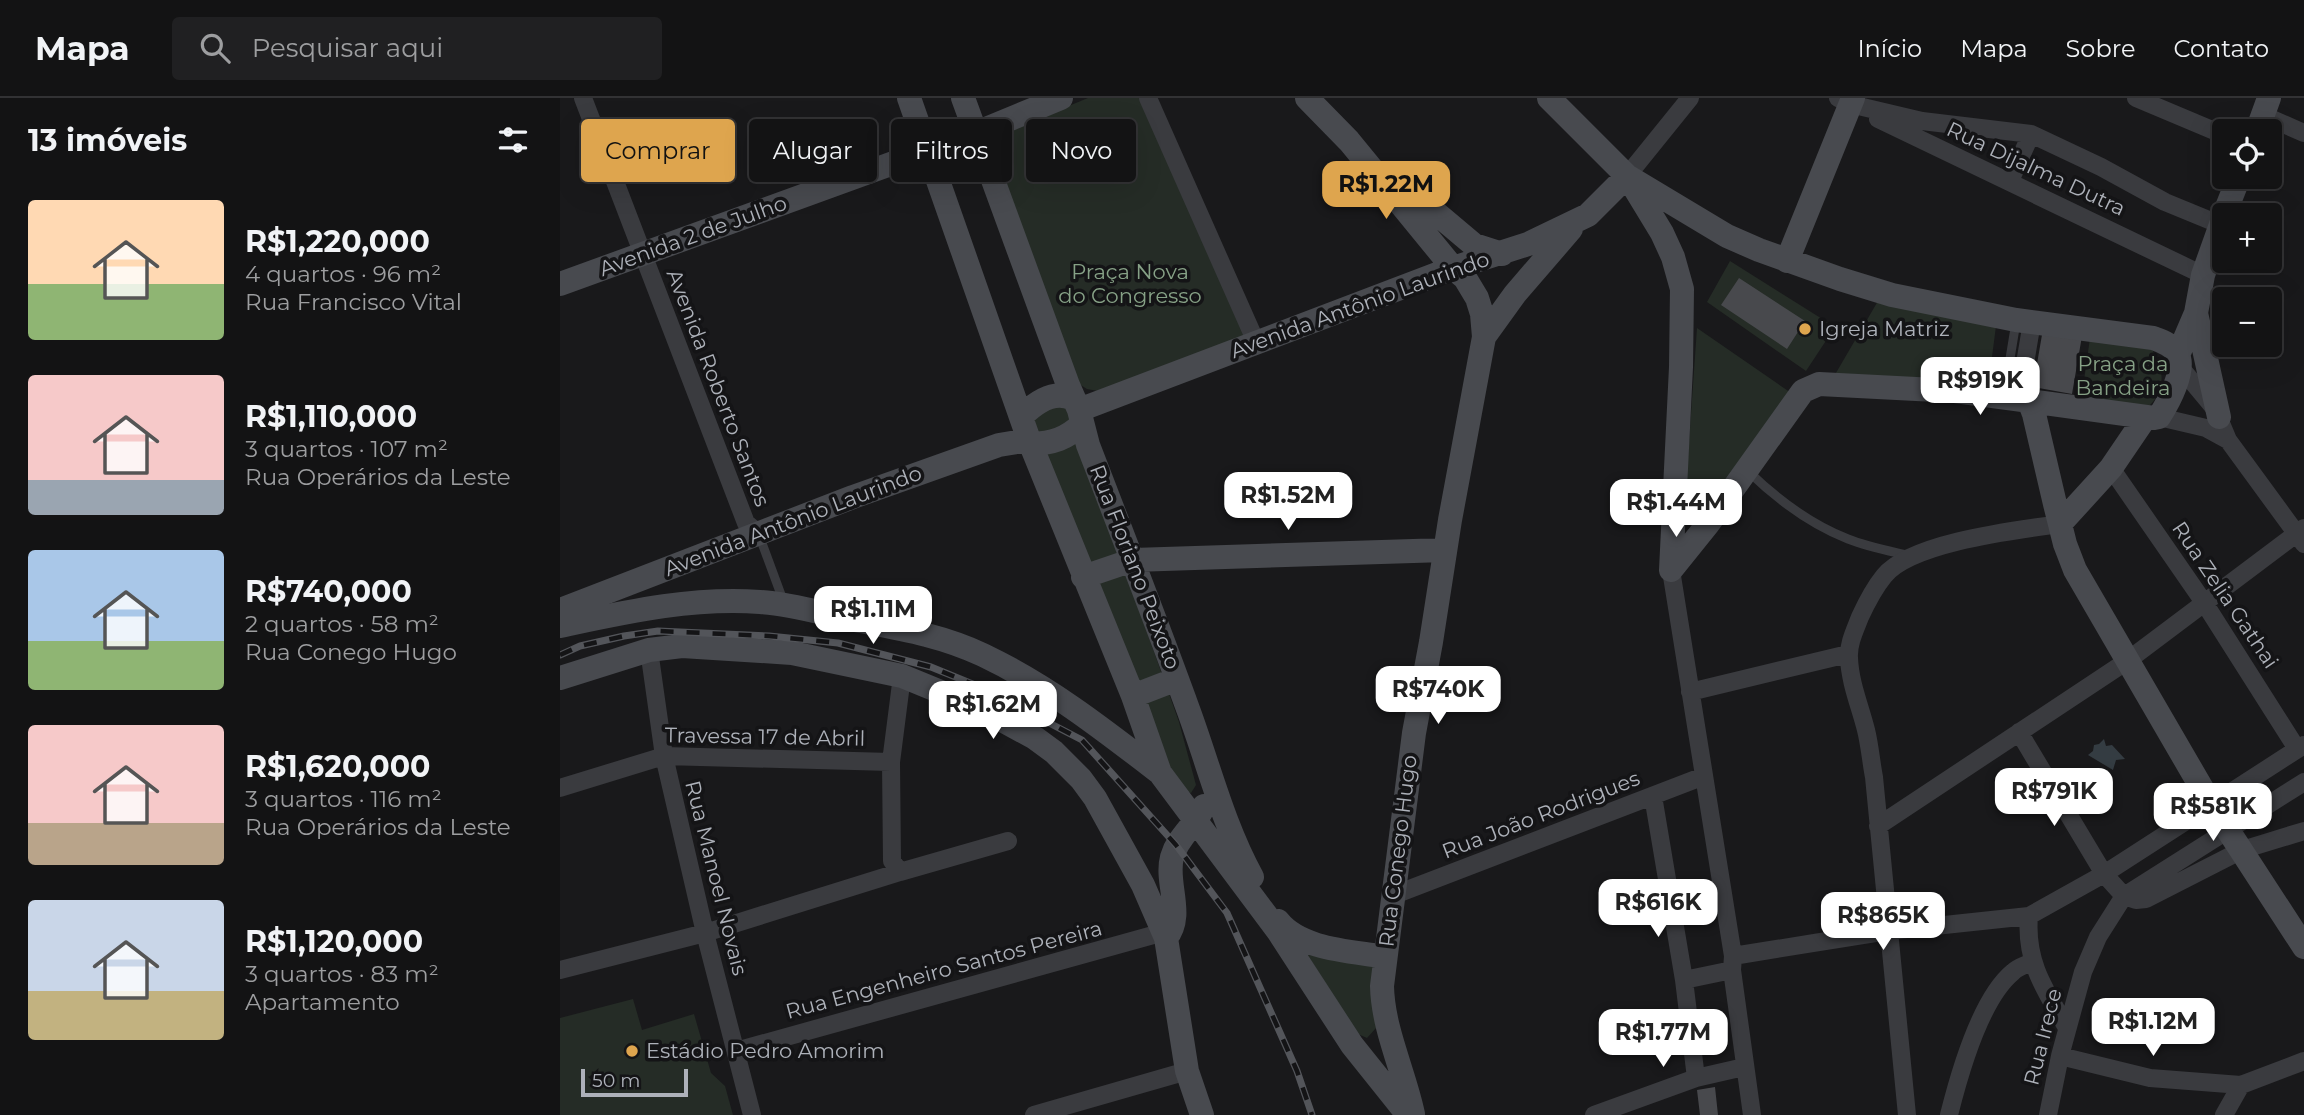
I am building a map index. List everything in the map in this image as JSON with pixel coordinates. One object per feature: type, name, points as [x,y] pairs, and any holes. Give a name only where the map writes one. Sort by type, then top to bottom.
[{"type":"street","name":"Avenida Roberto Santos","points":[[583,98],[642,254],[752,528]]},
{"type":"street","points":[[909,98],[917,119]]},
{"type":"street","name":"Rua Floriano Peixoto","points":[[963,98],[971,119]]},
{"type":"street","name":"Avenida 2 de Julho","points":[[1010,119],[1061,98]]},
{"type":"street","points":[[1148,98],[1256,342]]},
{"type":"street","points":[[1307,98],[1349,141],[1453,268],[1465,278],[1477,298],[1482,314],[1484,338]]},
{"type":"street","points":[[1549,98],[1627,176],[1662,233],[1673,257],[1682,289],[1671,570],[1733,963],[1752,1115]]},
{"type":"street","points":[[1627,176],[1690,98]]},
{"type":"street","points":[[2136,98],[2212,130]]},
{"type":"street","points":[[1787,261],[1847,100],[1922,121],[2031,134],[2101,167],[2165,202],[2212,216]]},
{"type":"street","name":"Rua Dijalma Dutra","points":[[1847,100],[1880,120],[2203,275]]},
{"type":"street","points":[[2263,115],[2304,132]]},
{"type":"street","points":[[2010,181],[2031,134]]},
{"type":"street","points":[[1349,141],[1474,245],[1502,254]]},
{"type":"street","name":"Avenida 2 de Julho","points":[[560,284],[891,164]]},
{"type":"street","points":[[1627,176],[1727,236],[1787,261],[1892,295],[2024,321],[2152,338],[2166,343],[2215,409],[2228,440],[2302,536],[2127,661],[1878,826]]},
{"type":"street","name":"Avenida Antônio Laurindo","points":[[1078,411],[1453,268],[1535,241],[1588,215],[1627,176]]},
{"type":"street","points":[[940,182],[1026,430],[1133,696],[1160,773]]},
{"type":"street","name":"Rua Floriano Peixoto","points":[[994,182],[1088,445],[1177,678],[1210,771],[1217,801],[1237,848],[1262,896],[1284,929],[1317,944],[1380,956],[1384,960]]},
{"type":"street","points":[[1484,338],[1515,294],[1579,219]]},
{"type":"street","points":[[1906,1115],[1874,777],[1866,732],[1851,680],[1848,654],[1852,637],[1863,611],[1885,574],[1913,556],[1945,545],[2009,531],[2060,524],[2172,395],[2179,361],[2196,313],[2203,275],[2212,250]]},
{"type":"street","points":[[2196,313],[2219,417]]},
{"type":"street","points":[[2024,321],[2017,399],[2076,570],[2211,804],[2304,947]]},
{"type":"street","name":"Rua Conego Hugo","points":[[1410,1115],[1407,1086],[1382,1004],[1384,960],[1414,733],[1484,338]]},
{"type":"street","points":[[1671,570],[1708,524],[1803,391],[1819,384],[1955,391],[2152,417],[2194,424],[2228,440]]},
{"type":"street","points":[[1068,396],[1078,411],[1067,438],[1048,444],[1026,430],[1041,400],[1048,397],[1068,396]]},
{"type":"street","name":"Avenida Antônio Laurindo","points":[[560,610],[752,528],[992,435],[1026,430]]},
{"type":"street","name":"Rua Zelia Gathai","points":[[2111,468],[2301,747]]},
{"type":"street","points":[[1674,505],[1681,516],[1698,524],[1708,524]]},
{"type":"street","name":"Avenida Antônio Laurindo","points":[[560,594],[752,528]]},
{"type":"street","points":[[1083,576],[1133,560],[1445,550]]},
{"type":"street","points":[[560,626],[664,606],[761,602],[923,632],[972,650],[1073,706],[1160,773],[1278,931],[1352,1045],[1410,1115]]},
{"type":"street","points":[[560,678],[649,650],[682,646],[792,653],[902,676],[980,708],[1035,738],[1082,779],[1143,885],[1165,935],[1187,1072],[1202,1115]]},
{"type":"street","name":"Rua Manoel Novais","points":[[649,650],[664,756],[705,933],[752,1115]]},
{"type":"street","points":[[1690,692],[1848,654]]},
{"type":"street","points":[[900,872],[892,861],[891,762],[902,676]]},
{"type":"street","points":[[1133,696],[1177,678]]},
{"type":"street","points":[[2019,732],[2104,874],[2124,896],[2136,900],[2146,899],[2242,850],[2304,831]]},
{"type":"street","points":[[1684,980],[1733,963],[1888,931],[2029,916],[2104,874],[2301,747]]},
{"type":"street","name":"Travessa 17 de Abril","points":[[560,788],[664,756],[891,762]]},
{"type":"street","points":[[1165,935],[1171,932],[1174,918],[1171,859],[1183,833],[1204,807],[1210,771]]},
{"type":"street","name":"Rua João Rodrigues","points":[[1394,895],[1703,776]]},
{"type":"street","points":[[2124,896],[2304,782]]},
{"type":"street","points":[[1653,796],[1684,980],[1696,1078]]},
{"type":"street","points":[[560,970],[705,933],[1009,841]]},
{"type":"street","name":"Rua Irece","points":[[2048,1115],[2060,1056],[2083,972],[2098,937],[2124,896]]},
{"type":"street","points":[[2029,916],[2029,953],[2032,962],[2067,1028]]},
{"type":"street","name":"Rua Engenheiro Santos Pereira","points":[[736,1051],[1165,935]]},
{"type":"street","points":[[1949,1115],[1968,1049],[1996,991],[2013,971],[2032,962]]},
{"type":"street","points":[[1375,1073],[1388,1046],[1390,1035]]},
{"type":"street","points":[[2060,1056],[2150,1077],[2241,1085],[2304,1060]]},
{"type":"street","points":[[1594,1115],[1613,1112],[1696,1078],[1744,1067]]},
{"type":"street","points":[[1034,1115],[1187,1072]]},
{"type":"street","points":[[2224,1115],[2241,1085]]},
{"type":"lane","points":[[1746,470],[1764,487],[1823,527],[1848,539],[1913,556]]},
{"type":"lane","points":[[752,528],[784,598],[783,606]]},
{"type":"green space","name":"Praça Nova do Congresso","points":[[1088,98],[1142,98],[1249,336],[1098,391],[1087,389],[1071,379],[1001,182],[1012,182],[1012,129],[1026,124],[1026,182],[1136,182],[1136,119],[1037,119]]},
{"type":"green space","points":[[1730,261],[1835,327],[1806,371],[1707,302]]},
{"type":"green space","points":[[1878,301],[1996,326],[1988,388],[1833,378]]},
{"type":"green space","points":[[1697,328],[1797,397],[1709,516],[1697,516],[1685,500]]},
{"type":"green space","name":"Praça da Bandeira","points":[[2090,338],[2151,348],[2159,365],[2161,381],[2157,396],[2145,410],[2081,402]]},
{"type":"green space","points":[[1065,402],[1179,722],[1196,785],[1191,793],[1179,789],[1027,418]]},
{"type":"green space","points":[[1305,951],[1380,967],[1376,1028],[1367,1038],[1358,1034]]},
{"type":"green space","name":"Estádio Pedro Amorim","points":[[633,999],[642,1030],[694,1014],[711,1073],[725,1086],[733,1115],[560,1115],[560,1018]]},
{"type":"shaded area","points":[[2104,739],[2106,746],[2112,745],[2125,759],[2116,760],[2113,770],[2088,755],[2093,751],[2094,745]]},
{"type":"building","points":[[1739,278],[1805,321],[1787,349],[1721,305]]},
{"type":"building","points":[[2043,329],[2082,336],[2072,394],[2033,387]]},
{"type":"building","points":[[1715,1087],[1718,1115],[1700,1115],[1697,1090]]},
{"type":"railway","points":[[560,655],[580,646],[658,631],[769,636],[838,643],[931,667],[980,687],[1082,740],[1176,845],[1227,913],[1297,1071],[1312,1115]]},
{"type":"place","name":"Igreja Matriz","points":[[1805,329]]},
{"type":"place","name":"Estádio Pedro Amorim","points":[[632,1051]]}]
